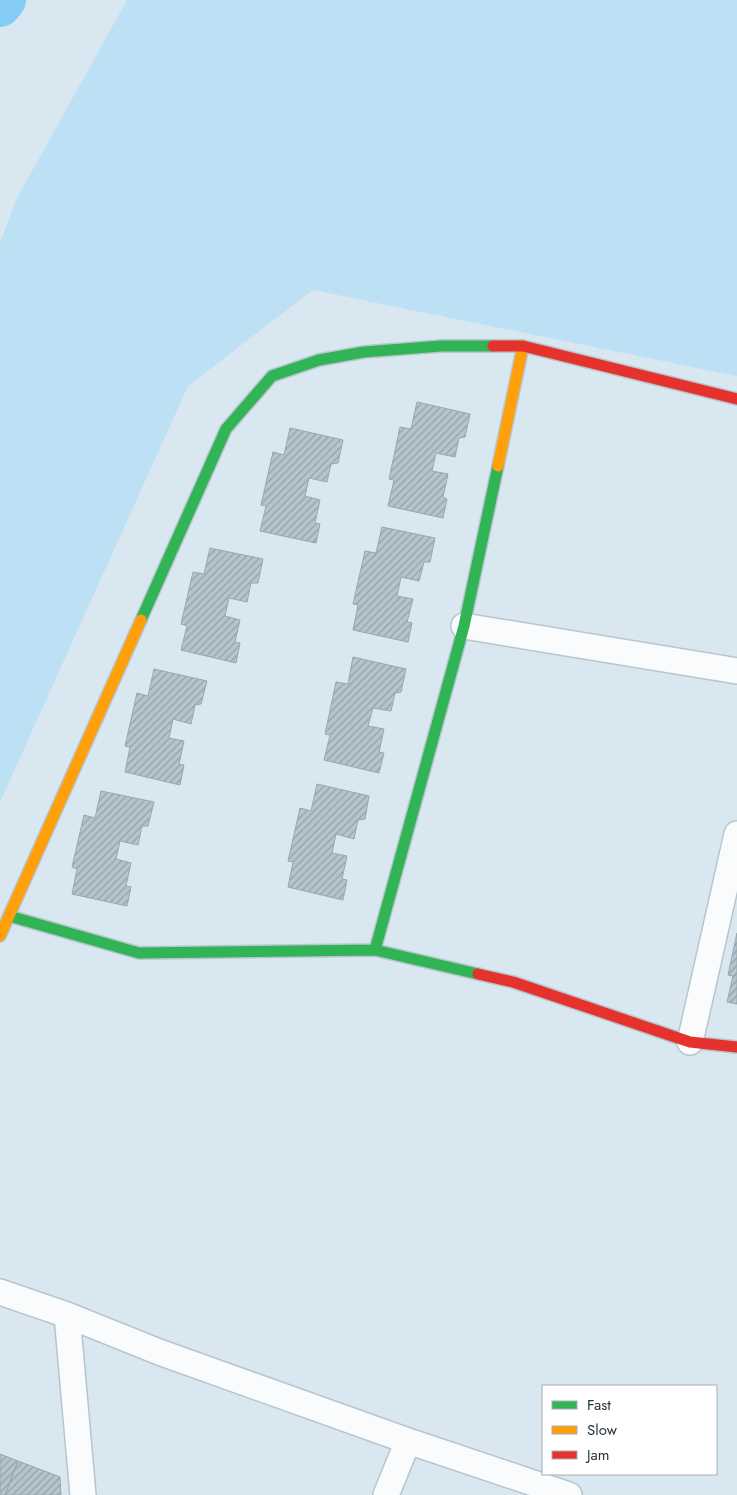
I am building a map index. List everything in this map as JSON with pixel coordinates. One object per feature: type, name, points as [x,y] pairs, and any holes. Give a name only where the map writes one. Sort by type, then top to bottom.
[{"type":"street","points":[[0,936],[226,429],[272,376],[319,360],[364,352],[441,346],[523,346],[737,399]]},
{"type":"street","points":[[375,950],[464,626],[523,346]]},
{"type":"street","points":[[464,626],[737,671]]},
{"type":"street","points":[[690,1042],[737,834]]},
{"type":"street","points":[[9,916],[139,953],[375,950],[513,982],[690,1042],[737,1047]]},
{"type":"street","points":[[0,1292],[67,1315],[159,1352],[408,1441],[569,1495]]},
{"type":"street","points":[[67,1315],[83,1495]]},
{"type":"street","points":[[386,1495],[408,1441]]},
{"type":"shaded area","points":[[127,0],[737,0],[737,376],[313,290],[188,386],[0,802],[0,243],[16,200]]},
{"type":"building","points":[[417,402],[470,414],[465,437],[459,438],[455,457],[436,453],[432,471],[448,474],[443,497],[447,499],[443,518],[388,506],[394,480],[389,479],[400,427],[411,429]]},
{"type":"building","points":[[290,428],[343,440],[338,463],[331,464],[327,482],[309,478],[305,496],[320,500],[315,523],[320,524],[316,543],[260,531],[266,506],[261,505],[273,452],[284,455]]},
{"type":"building","points":[[382,527],[435,538],[430,562],[424,562],[419,581],[401,577],[397,596],[413,599],[407,622],[412,623],[408,642],[353,630],[358,605],[353,604],[365,551],[376,553]]},
{"type":"building","points":[[210,548],[263,559],[258,583],[251,583],[247,602],[229,598],[225,616],[240,620],[235,642],[240,643],[236,663],[181,650],[187,626],[181,624],[193,572],[204,574]]},
{"type":"building","points":[[353,657],[406,669],[401,692],[395,693],[391,711],[373,708],[368,726],[384,729],[379,752],[384,753],[379,773],[324,760],[330,735],[325,734],[336,682],[348,684]]},
{"type":"building","points":[[154,669],[207,681],[201,704],[195,705],[191,724],[173,719],[169,738],[184,741],[179,764],[184,765],[180,785],[125,772],[130,747],[125,746],[137,693],[148,696]]},
{"type":"building","points":[[317,784],[369,796],[365,819],[358,820],[354,839],[336,834],[332,853],[347,856],[342,879],[347,880],[343,900],[288,887],[293,862],[288,861],[300,808],[311,811]]},
{"type":"building","points":[[101,791],[154,802],[148,826],[142,826],[138,845],[120,841],[116,859],[131,863],[126,886],[131,887],[127,906],[72,894],[77,869],[72,867],[84,815],[95,818]]},
{"type":"building","points":[[737,933],[737,1004],[727,1002],[733,976],[728,975]]},
{"type":"building","points":[[0,1454],[18,1461],[5,1495],[0,1495]]},
{"type":"building","points":[[18,1461],[60,1477],[61,1495],[5,1495]]},
{"type":"waterway","points":[[0,6],[5,0]]},
{"type":"traffic: fast","points":[[141,620],[226,429],[272,376],[319,360],[364,352],[441,346],[493,346]]},
{"type":"traffic: fast","points":[[375,950],[464,626],[498,466]]},
{"type":"traffic: fast","points":[[9,916],[139,953],[375,950],[478,974]]},
{"type":"traffic: slow","points":[[498,466],[523,346]]},
{"type":"traffic: slow","points":[[0,936],[141,620]]},
{"type":"traffic: jam","points":[[493,346],[523,346],[737,399]]},
{"type":"traffic: jam","points":[[478,974],[513,982],[690,1042],[737,1047]]}]
